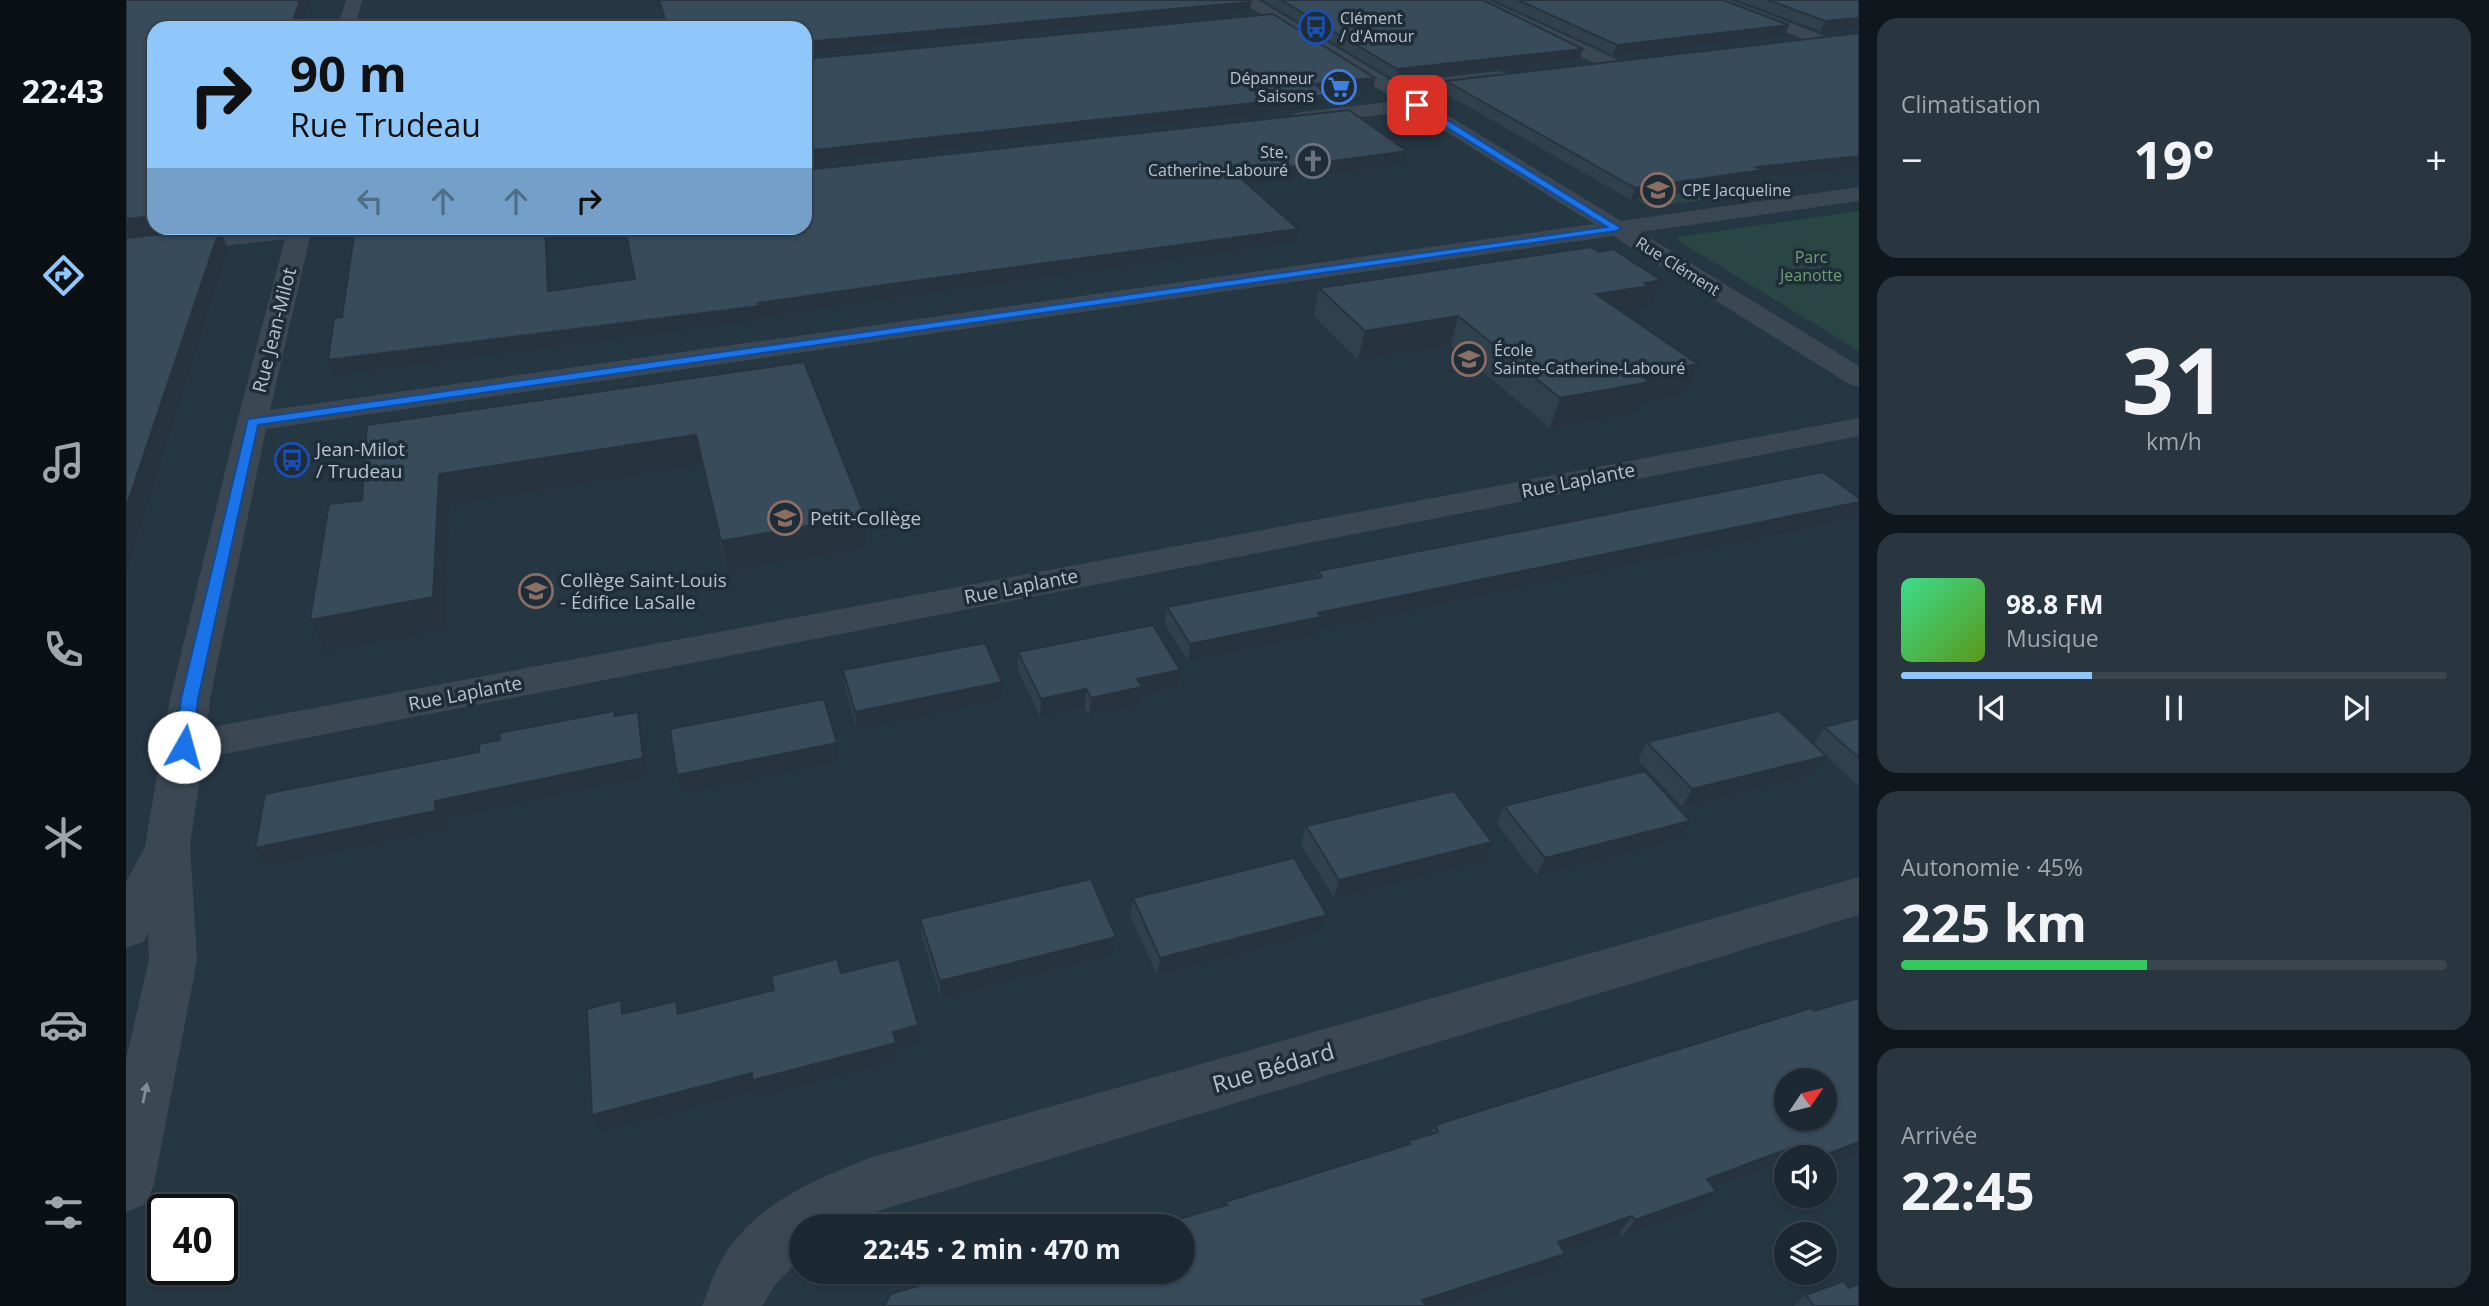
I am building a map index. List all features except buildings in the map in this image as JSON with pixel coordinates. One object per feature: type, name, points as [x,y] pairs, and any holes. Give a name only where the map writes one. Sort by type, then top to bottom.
[{"type":"street","points":[[1475,0],[1611,64]]},
{"type":"street","points":[[1715,0],[1859,55]]},
{"type":"street","points":[[348,21],[352,1]]},
{"type":"street","name":"Rue Clément","points":[[1247,10],[1276,17],[1859,378]]},
{"type":"street","points":[[1776,45],[1859,35]]},
{"type":"street","points":[[1574,68],[1634,61]]},
{"type":"street","points":[[1391,89],[1522,74]]},
{"type":"street","points":[[1282,120],[1417,105]]},
{"type":"street","points":[[252,422],[1859,194]]},
{"type":"street","points":[[126,250],[250,235]]},
{"type":"street","name":"Rue Jean-Milot","points":[[126,1184],[173,960],[167,845],[190,699],[252,422],[306,235]]},
{"type":"street","name":"Rue Laplante","points":[[184,747],[1859,427]]},
{"type":"street","name":"Rue Jean-Milot","points":[[126,928],[167,845]]},
{"type":"street","name":"Rue Bédard","points":[[732,1306],[738,1289],[756,1261],[777,1238],[803,1217],[824,1205],[870,1186],[1859,896]]},
{"type":"green space","points":[[1699,187],[1719,198],[1649,207],[1636,199],[1686,193]]},
{"type":"green space","name":"Parc Jeanotte","points":[[1859,211],[1859,351],[1677,240],[1678,237]]},
{"type":"place","name":"Clément / d'Amour","points":[[1316,27]]},
{"type":"place","name":"Dépanneur Saisons","points":[[1339,87]]},
{"type":"place","name":"Ste. Catherine-Labouré","points":[[1313,161]]},
{"type":"place","name":"CPE Jacqueline","points":[[1658,190]]},
{"type":"place","name":"École Sainte-Catherine-Labouré","points":[[1469,359]]},
{"type":"place","name":"Jean-Milot / Trudeau","points":[[292,460]]},
{"type":"place","name":"Petit-Collège","points":[[785,518]]},
{"type":"place","name":"Collège Saint-Louis - Édifice LaSalle","points":[[536,591]]},
{"type":"route","points":[[184,747],[190,699],[252,422],[1616,228],[1417,105]]}]
